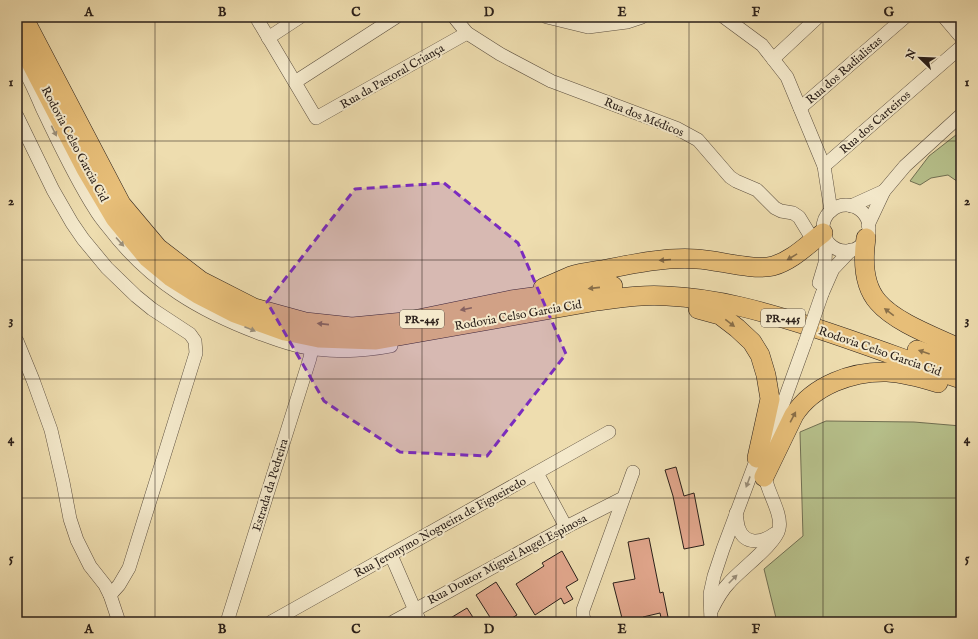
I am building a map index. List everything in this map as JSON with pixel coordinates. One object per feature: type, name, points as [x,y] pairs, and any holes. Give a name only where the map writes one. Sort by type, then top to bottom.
[{"type":"highway","name":"Rodovia Celso Garcia Cid","points":[[23,17],[121,204],[158,248],[201,281],[254,308],[305,322],[352,327],[404,322],[511,300],[566,292],[633,284],[668,285],[739,295],[780,304],[961,365]]},
{"type":"highway","name":"Rodovia Celso Garcia Cid","points":[[17,38],[21,54],[86,170],[116,218],[148,258],[171,277],[235,313],[285,331],[319,338],[376,340],[623,297],[666,296],[698,298],[776,316],[961,379]]},
{"type":"highway","points":[[867,231],[864,252],[867,280],[872,293],[878,302],[898,318],[961,349]]},
{"type":"highway","points":[[511,300],[573,276],[644,262],[672,259],[698,259],[760,267],[772,266],[784,262],[821,238]]},
{"type":"highway","points":[[597,301],[695,308],[720,315],[752,342],[760,355],[766,375],[770,399],[757,458]]},
{"type":"highway","points":[[764,477],[798,408],[809,397],[830,384],[853,376],[888,372],[927,380],[961,391]]},
{"type":"street","points":[[256,17],[295,82],[396,17]]},
{"type":"street","points":[[268,38],[300,17]]},
{"type":"street","name":"Rua dos Médicos","points":[[454,17],[467,33],[500,54],[551,81],[676,128],[698,140],[730,177],[757,190],[775,208],[793,213],[799,217],[821,238]]},
{"type":"street","points":[[547,17],[588,27],[627,22],[642,17]]},
{"type":"street","points":[[773,59],[818,17]]},
{"type":"street","name":"Rua dos Radialistas","points":[[800,108],[905,17]]},
{"type":"street","points":[[944,17],[961,38]]},
{"type":"street","points":[[730,18],[762,45],[787,77],[824,166],[831,211]]},
{"type":"street","name":"Rua da Pastoral Criança","points":[[295,82],[316,118],[467,33]]},
{"type":"street","name":"Rua dos Carteiros","points":[[824,166],[961,47]]},
{"type":"street","points":[[21,54],[30,78],[76,178],[95,210],[140,264],[172,290],[197,305],[226,319],[280,340],[312,348],[369,350],[461,333],[469,324]]},
{"type":"street","points":[[819,293],[833,269],[852,250],[860,246],[884,191],[905,166],[961,115]]},
{"type":"street","points":[[17,116],[62,207],[94,254],[136,296],[152,309],[190,334],[196,345],[196,353],[129,568],[119,585],[110,595]]},
{"type":"street","points":[[711,617],[710,594],[714,576],[736,513],[819,293],[825,263],[821,238],[825,220],[831,211],[841,206],[851,206],[884,191]]},
{"type":"street","points":[[851,206],[857,209],[866,218],[867,231]]},
{"type":"street","points":[[821,238],[834,248],[840,250],[852,250]]},
{"type":"street","points":[[17,341],[51,430],[70,519],[77,540],[90,566],[105,585],[119,622]]},
{"type":"street","points":[[711,617],[719,596],[729,582],[773,540],[780,529],[779,518],[764,477],[766,453],[802,341]]},
{"type":"street","name":"Estrada da Pedreira","points":[[227,622],[312,348]]},
{"type":"street","name":"Rua Jeronymo Nogueira de Figueiredo","points":[[271,622],[609,432]]},
{"type":"street","points":[[586,622],[583,617],[583,610],[633,472]]},
{"type":"street","points":[[538,473],[566,527]]},
{"type":"street","name":"Rua Doutor Miguel Augel Espinosa","points":[[392,622],[566,527],[623,498]]},
{"type":"street","points":[[736,513],[739,531],[750,539],[763,541],[774,535],[780,529]]},
{"type":"street","points":[[391,555],[420,622]]},
{"type":"highlighted area","points":[[444,183],[518,243],[566,354],[487,456],[400,452],[324,401],[267,302],[355,189]]},
{"type":"green space","points":[[961,131],[961,184],[948,175],[931,178],[920,185],[910,181],[929,156]]},
{"type":"green space","points":[[826,421],[914,422],[961,426],[961,622],[777,622],[764,569],[803,536],[800,432]]},
{"type":"building","points":[[676,467],[684,496],[694,493],[704,545],[684,549],[673,496],[665,470]]},
{"type":"building","points":[[649,538],[660,593],[663,592],[669,622],[662,622],[660,613],[643,617],[645,622],[623,622],[613,583],[635,579],[628,542]]},
{"type":"building","points":[[562,551],[578,580],[566,587],[573,599],[564,604],[561,598],[535,615],[516,584],[544,566],[542,563]]},
{"type":"building","points":[[496,582],[517,615],[505,622],[493,622],[476,595]]},
{"type":"building","points":[[467,608],[476,622],[444,622]]}]
